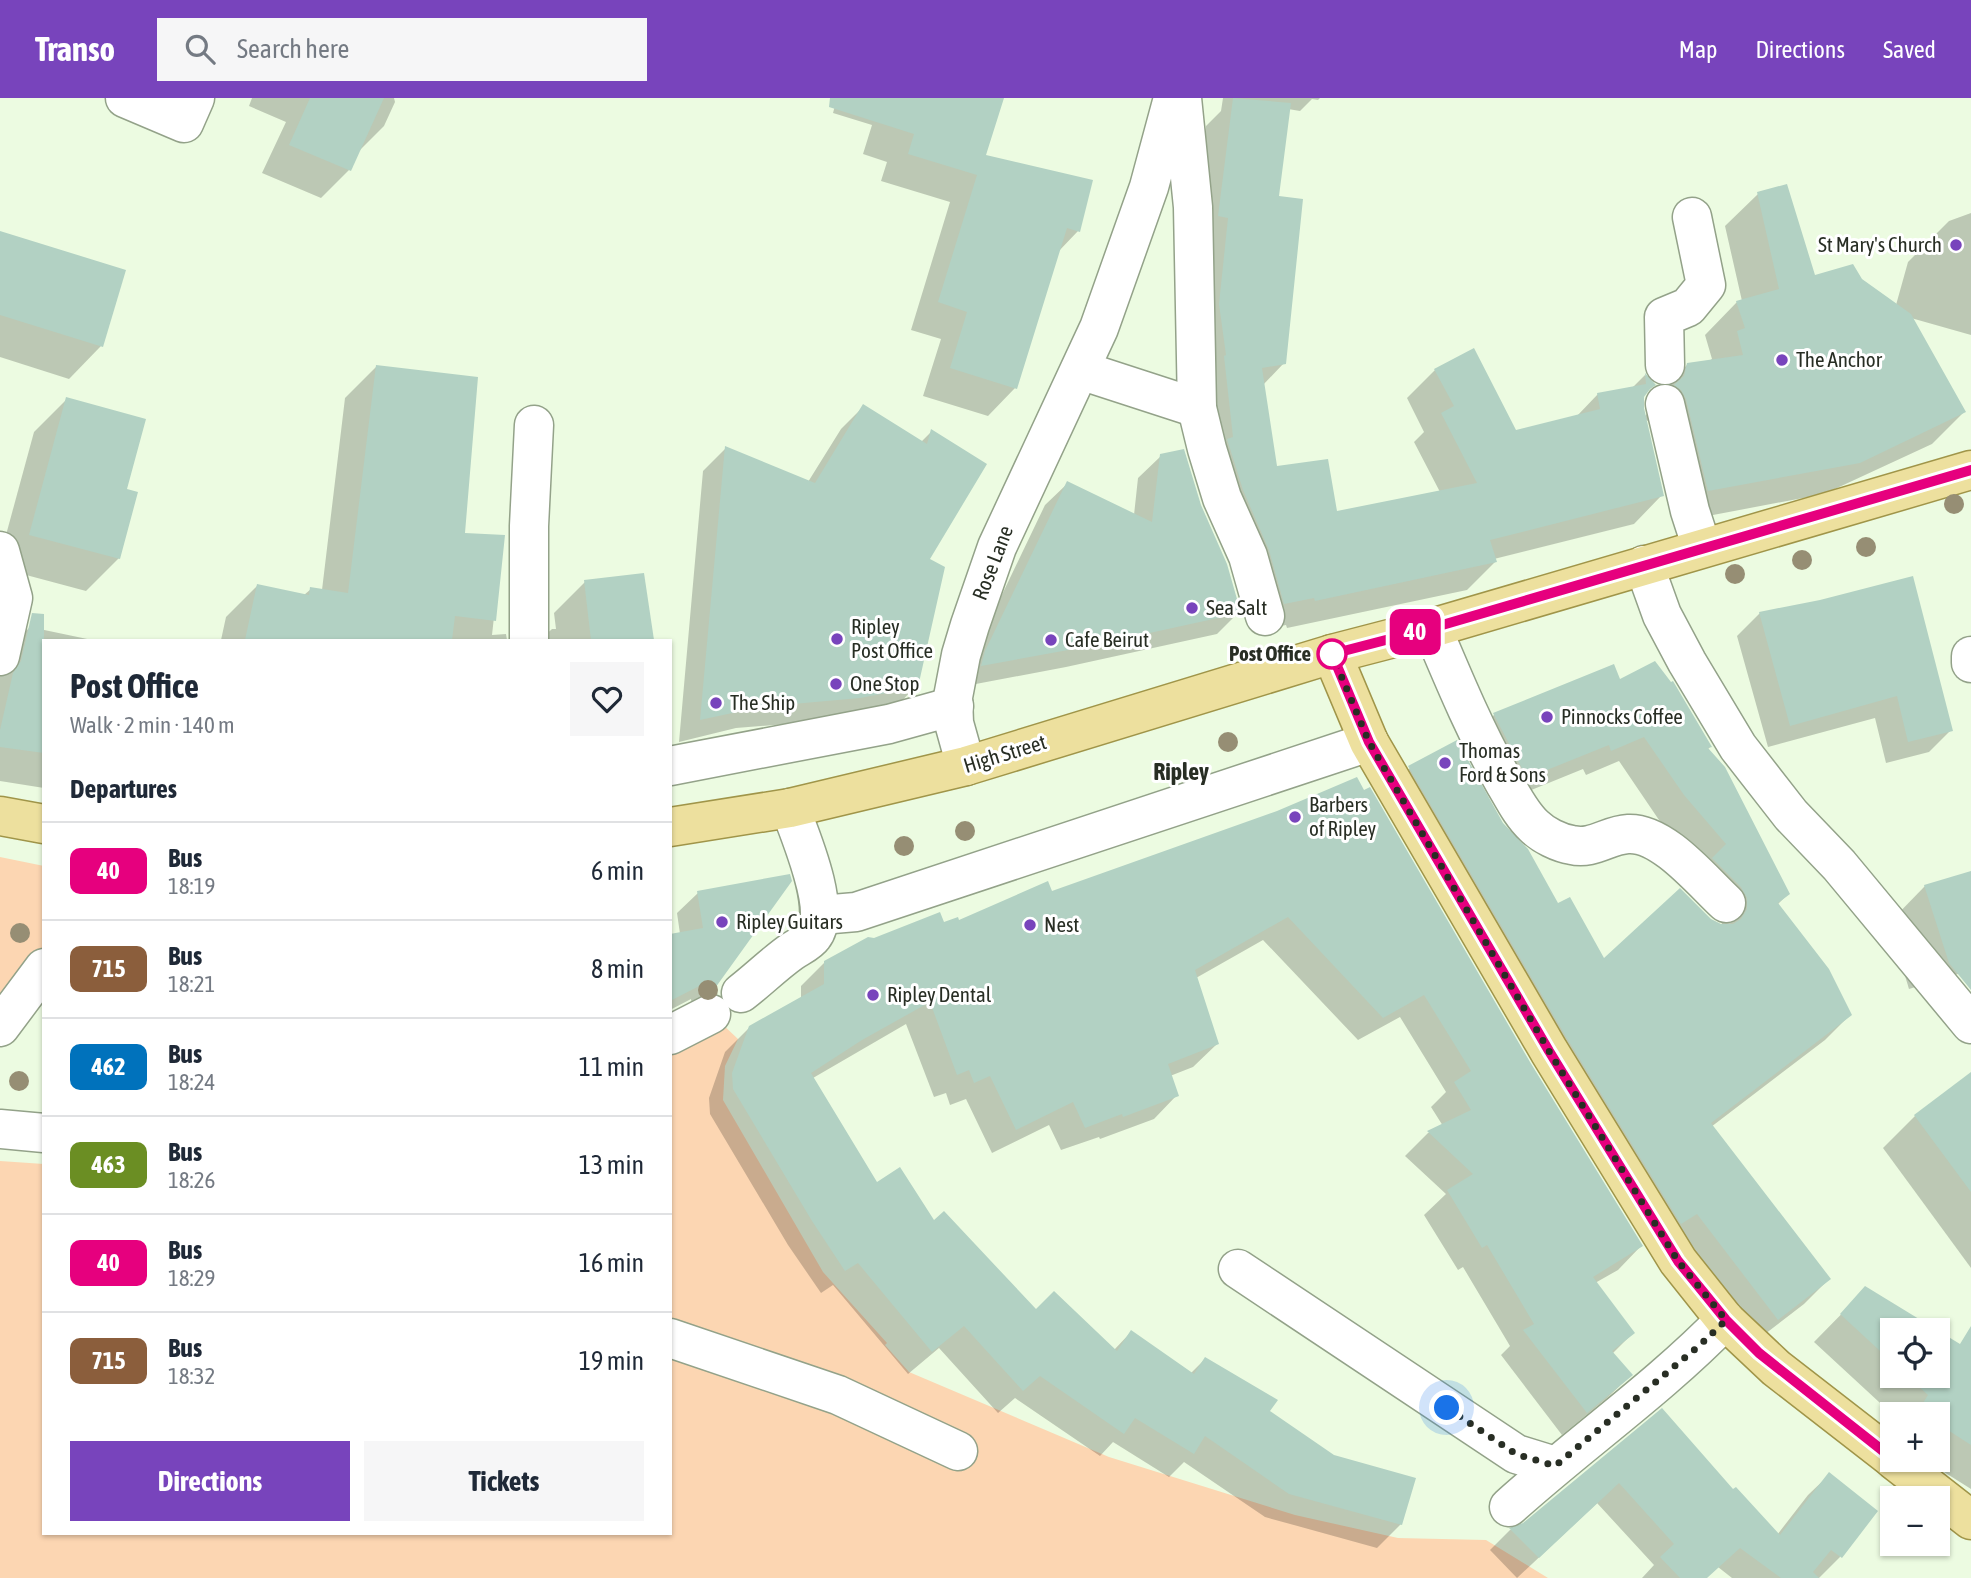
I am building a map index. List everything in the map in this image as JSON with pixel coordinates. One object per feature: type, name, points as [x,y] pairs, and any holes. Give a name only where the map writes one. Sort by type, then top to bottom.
[{"type":"main road","name":"High Street","points":[[672,827],[790,808],[966,766],[1332,654],[1432,628],[1971,470]]},
{"type":"main road","points":[[1332,654],[1369,742],[1549,1051],[1678,1261],[1726,1320],[1776,1368],[1880,1449]]},
{"type":"main road","points":[[0,816],[42,824]]},
{"type":"main road","points":[[1910,1472],[1971,1520]]},
{"type":"street","points":[[125,98],[184,123],[195,98]]},
{"type":"street","name":"Rose Lane","points":[[966,766],[954,723],[961,655],[997,547],[1099,328],[1149,187],[1173,98]]},
{"type":"street","points":[[1182,98],[1193,207],[1197,408],[1222,498],[1248,556],[1265,616]]},
{"type":"street","points":[[1665,365],[1664,317],[1688,307],[1706,285],[1692,217]]},
{"type":"street","points":[[1080,370],[1197,408]]},
{"type":"street","points":[[1665,404],[1690,511],[1702,548]]},
{"type":"street","points":[[529,639],[529,526],[534,425]]},
{"type":"street","points":[[0,551],[12,598],[0,656]]},
{"type":"street","points":[[1644,565],[1662,615],[1738,747],[1791,815],[1839,864],[1971,1024]]},
{"type":"street","points":[[1432,628],[1492,760],[1524,815],[1536,828],[1573,846],[1589,846],[1627,834],[1646,836],[1669,850],[1726,903]]},
{"type":"street","points":[[1971,656],[1971,663]]},
{"type":"street","points":[[672,766],[889,724],[954,706]]},
{"type":"street","points":[[821,915],[856,912],[1369,742]]},
{"type":"street","points":[[672,1034],[726,1004],[790,952],[813,938],[821,915],[809,860],[790,808]]},
{"type":"street","points":[[0,1027],[42,971]]},
{"type":"street","points":[[0,1129],[42,1133]]},
{"type":"street","points":[[1238,1269],[1516,1454],[1555,1466]]},
{"type":"street","points":[[1509,1507],[1726,1320]]},
{"type":"street","points":[[672,1339],[838,1395],[958,1451]]},
{"type":"shaded area","points":[[0,857],[42,866],[42,952],[0,1010]]},
{"type":"shaded area","points":[[720,1022],[738,1039],[725,1066],[723,1100],[823,1272],[887,1343],[885,1345],[909,1372],[1109,1457],[1295,1515],[1398,1538],[1486,1540],[1548,1578],[0,1578],[0,1161],[42,1164],[42,1535],[672,1535],[672,1044]]},
{"type":"building","points":[[310,98],[384,98],[351,171],[289,145]]},
{"type":"building","points":[[830,98],[1004,98],[986,155],[1093,180],[1080,232],[1067,228],[1017,389],[950,368],[967,312],[938,302],[977,175],[908,154],[914,134],[829,107]]},
{"type":"building","points":[[1233,98],[1291,103],[1279,196],[1303,199],[1286,364],[1262,368],[1277,466],[1328,459],[1337,511],[1477,483],[1441,413],[1454,406],[1434,369],[1474,348],[1516,430],[1600,409],[1597,393],[1646,384],[1645,373],[1656,385],[1644,397],[1644,408],[1664,496],[1490,540],[1497,562],[1315,601],[1314,598],[1284,604],[1269,550],[1243,490],[1227,439],[1233,437],[1219,304],[1228,218],[1218,216]]},
{"type":"building","name":"The Anchor","points":[[1787,184],[1815,275],[1853,264],[1862,279],[1911,314],[1966,412],[1860,463],[1708,491],[1686,399],[1674,385],[1684,376],[1687,363],[1743,355],[1737,331],[1745,328],[1736,301],[1779,289],[1757,192]]},
{"type":"building","points":[[0,231],[126,270],[103,347],[0,315]]},
{"type":"building","points":[[376,365],[478,377],[465,533],[505,535],[496,621],[455,616],[452,639],[245,639],[257,584],[309,595],[310,587],[348,593]]},
{"type":"building","points":[[66,397],[146,419],[127,489],[138,492],[120,559],[29,535]]},
{"type":"building","points":[[863,404],[927,444],[931,429],[987,464],[930,559],[945,567],[918,687],[860,698],[760,707],[700,720],[725,446],[815,483]]},
{"type":"building","points":[[1184,449],[1201,505],[1227,564],[1241,613],[1090,646],[981,666],[985,651],[1067,481],[1152,522],[1160,454]]},
{"type":"building","points":[[644,573],[654,639],[591,639],[584,580]]},
{"type":"building","points":[[1913,576],[1953,731],[1908,742],[1897,696],[1790,726],[1759,612],[1820,600]]},
{"type":"building","points":[[32,613],[44,614],[42,753],[0,747],[0,730],[13,673],[21,661]]},
{"type":"building","points":[[1655,661],[1671,682],[1673,681],[1712,747],[1708,748],[1725,767],[1790,894],[1778,903],[1829,969],[1852,1015],[1711,1123],[1831,1279],[1778,1320],[1697,1214],[1681,1224],[1568,1040],[1408,766],[1457,740],[1503,823],[1528,849],[1558,903],[1570,897],[1604,958],[1680,888],[1711,919],[1721,924],[1733,924],[1741,919],[1747,909],[1747,898],[1741,887],[1712,858],[1726,844],[1684,795],[1644,737],[1611,751],[1609,745],[1527,778],[1493,713],[1614,664],[1620,679]]},
{"type":"building","points":[[1357,777],[1364,790],[1370,787],[1530,1062],[1643,1246],[1593,1277],[1635,1333],[1612,1351],[1633,1375],[1587,1413],[1523,1330],[1534,1324],[1487,1245],[1482,1248],[1447,1190],[1473,1174],[1427,1131],[1471,1110],[1454,1082],[1471,1071],[1424,995],[1383,1018],[1288,917],[1195,970],[1219,1044],[1168,1064],[1179,1096],[1123,1117],[1122,1114],[1085,1128],[1073,1102],[1016,1130],[990,1076],[974,1083],[969,1070],[957,1075],[930,1002],[862,1040],[811,1073],[877,1182],[900,1167],[934,1220],[944,1211],[1036,1309],[1054,1291],[1117,1351],[1131,1330],[1194,1374],[1205,1357],[1278,1400],[1270,1411],[1334,1455],[1416,1478],[1402,1525],[1289,1494],[1205,1436],[1194,1454],[1135,1418],[1124,1434],[1040,1376],[1023,1391],[964,1326],[932,1352],[858,1263],[845,1271],[733,1089],[732,1073],[749,1026],[824,984],[824,961],[868,937],[874,938],[940,912],[944,922],[958,917],[959,920],[1048,881],[1052,891],[1277,811]]},
{"type":"building","points":[[1971,871],[1971,990],[1949,963],[1924,885]]},
{"type":"building","points":[[790,874],[792,881],[713,991],[711,980],[672,1000],[672,934],[703,928],[697,891]]},
{"type":"building","points":[[1971,1072],[1971,1192],[1914,1115]]},
{"type":"building","points":[[1865,1286],[1917,1318],[1880,1318],[1880,1351],[1840,1314]]},
{"type":"building","points":[[1971,1326],[1971,1445],[1950,1431],[1950,1402],[1924,1402],[1928,1395],[1920,1388],[1950,1388],[1950,1338],[1960,1344]]},
{"type":"building","points":[[1662,1408],[1733,1489],[1736,1487],[1780,1535],[1829,1472],[1878,1511],[1842,1558],[1831,1550],[1813,1572],[1819,1578],[1781,1578],[1740,1548],[1707,1578],[1680,1578],[1660,1557],[1674,1544],[1619,1483],[1539,1558],[1509,1528],[1523,1523]]},
{"type":"bus line","name":"40","points":[[1880,1449],[1759,1353],[1726,1320],[1678,1261],[1549,1051],[1369,742],[1332,654],[1432,628],[1971,470]]},
{"type":"place","name":"St Mary's Church","points":[[1956,245]]},
{"type":"place","name":"The Anchor","points":[[1782,360]]},
{"type":"place","name":"Sea Salt","points":[[1192,608]]},
{"type":"place","name":"Ripley Post Office","points":[[837,639]]},
{"type":"place","name":"Cafe Beirut","points":[[1051,640]]},
{"type":"place","name":"Post Office","points":[[1332,654]]},
{"type":"place","name":"One Stop","points":[[836,684]]},
{"type":"place","name":"The Ship","points":[[716,703]]},
{"type":"place","name":"Pinnocks Coffee","points":[[1547,717]]},
{"type":"place","name":"Thomas Ford & Sons","points":[[1445,763]]},
{"type":"place","name":"Barbers of Ripley","points":[[1295,817]]},
{"type":"place","name":"Ripley Guitars","points":[[722,922]]},
{"type":"place","name":"Nest","points":[[1030,925]]},
{"type":"place","name":"Ripley Dental","points":[[873,995]]},
{"type":"district","name":"Ripley","points":[[1181,772]]},
{"type":"route","points":[[1332,654],[1369,742],[1549,1051],[1678,1261],[1726,1320],[1700,1345],[1555,1466],[1516,1454],[1447,1408]]}]
